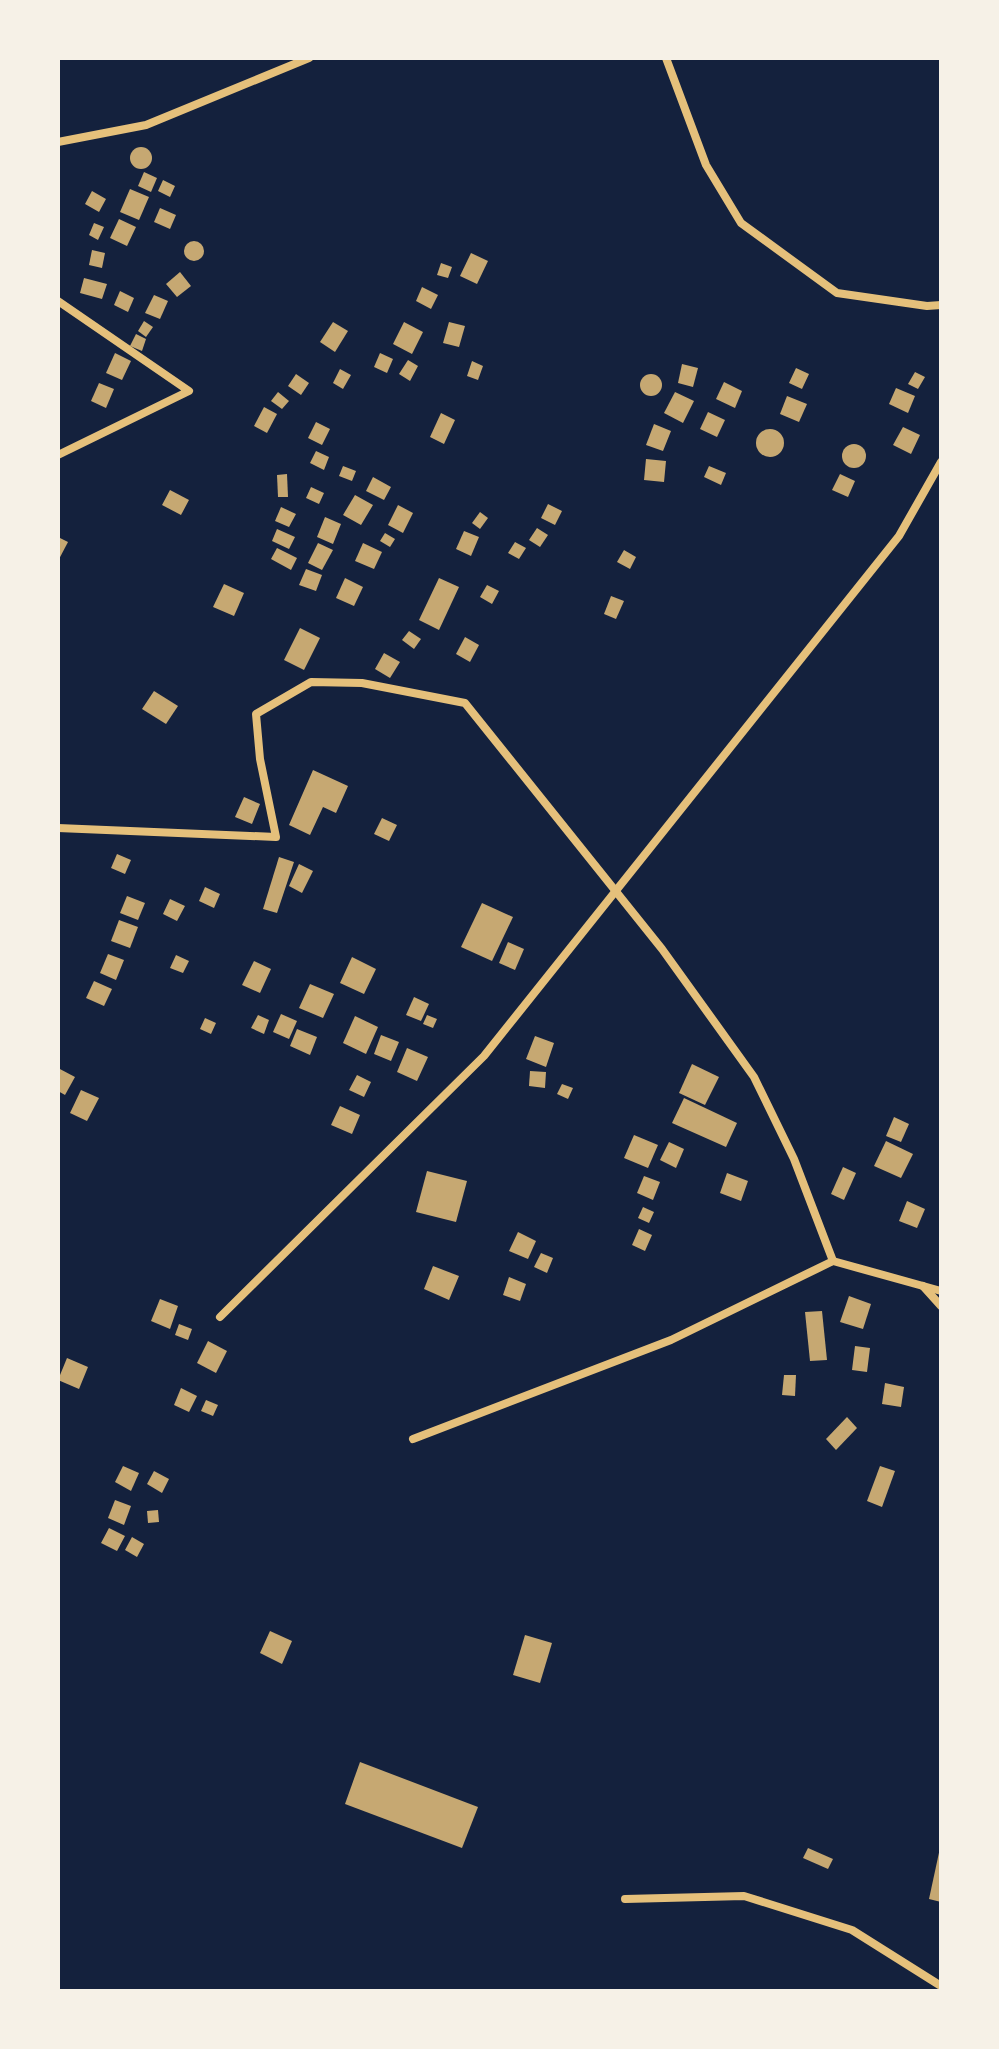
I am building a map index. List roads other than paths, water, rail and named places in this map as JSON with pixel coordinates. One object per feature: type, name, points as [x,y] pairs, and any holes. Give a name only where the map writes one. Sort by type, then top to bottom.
[{"type":"street","points":[[58,142],[146,125],[309,58]]},
{"type":"street","points":[[666,58],[706,165],[741,223],[837,293],[927,306],[941,305]]},
{"type":"street","points":[[58,301],[189,391],[58,455]]},
{"type":"street","points":[[220,1317],[484,1056],[899,536],[941,462]]},
{"type":"street","points":[[58,828],[276,837],[260,759],[256,714],[311,682],[362,683],[465,703],[662,949],[754,1077],[794,1159],[833,1261]]},
{"type":"street","points":[[413,1439],[671,1340],[833,1261],[941,1291]]},
{"type":"street","points":[[922,1285],[941,1306]]},
{"type":"street","points":[[625,1899],[744,1896],[852,1930],[941,1986]]}]
